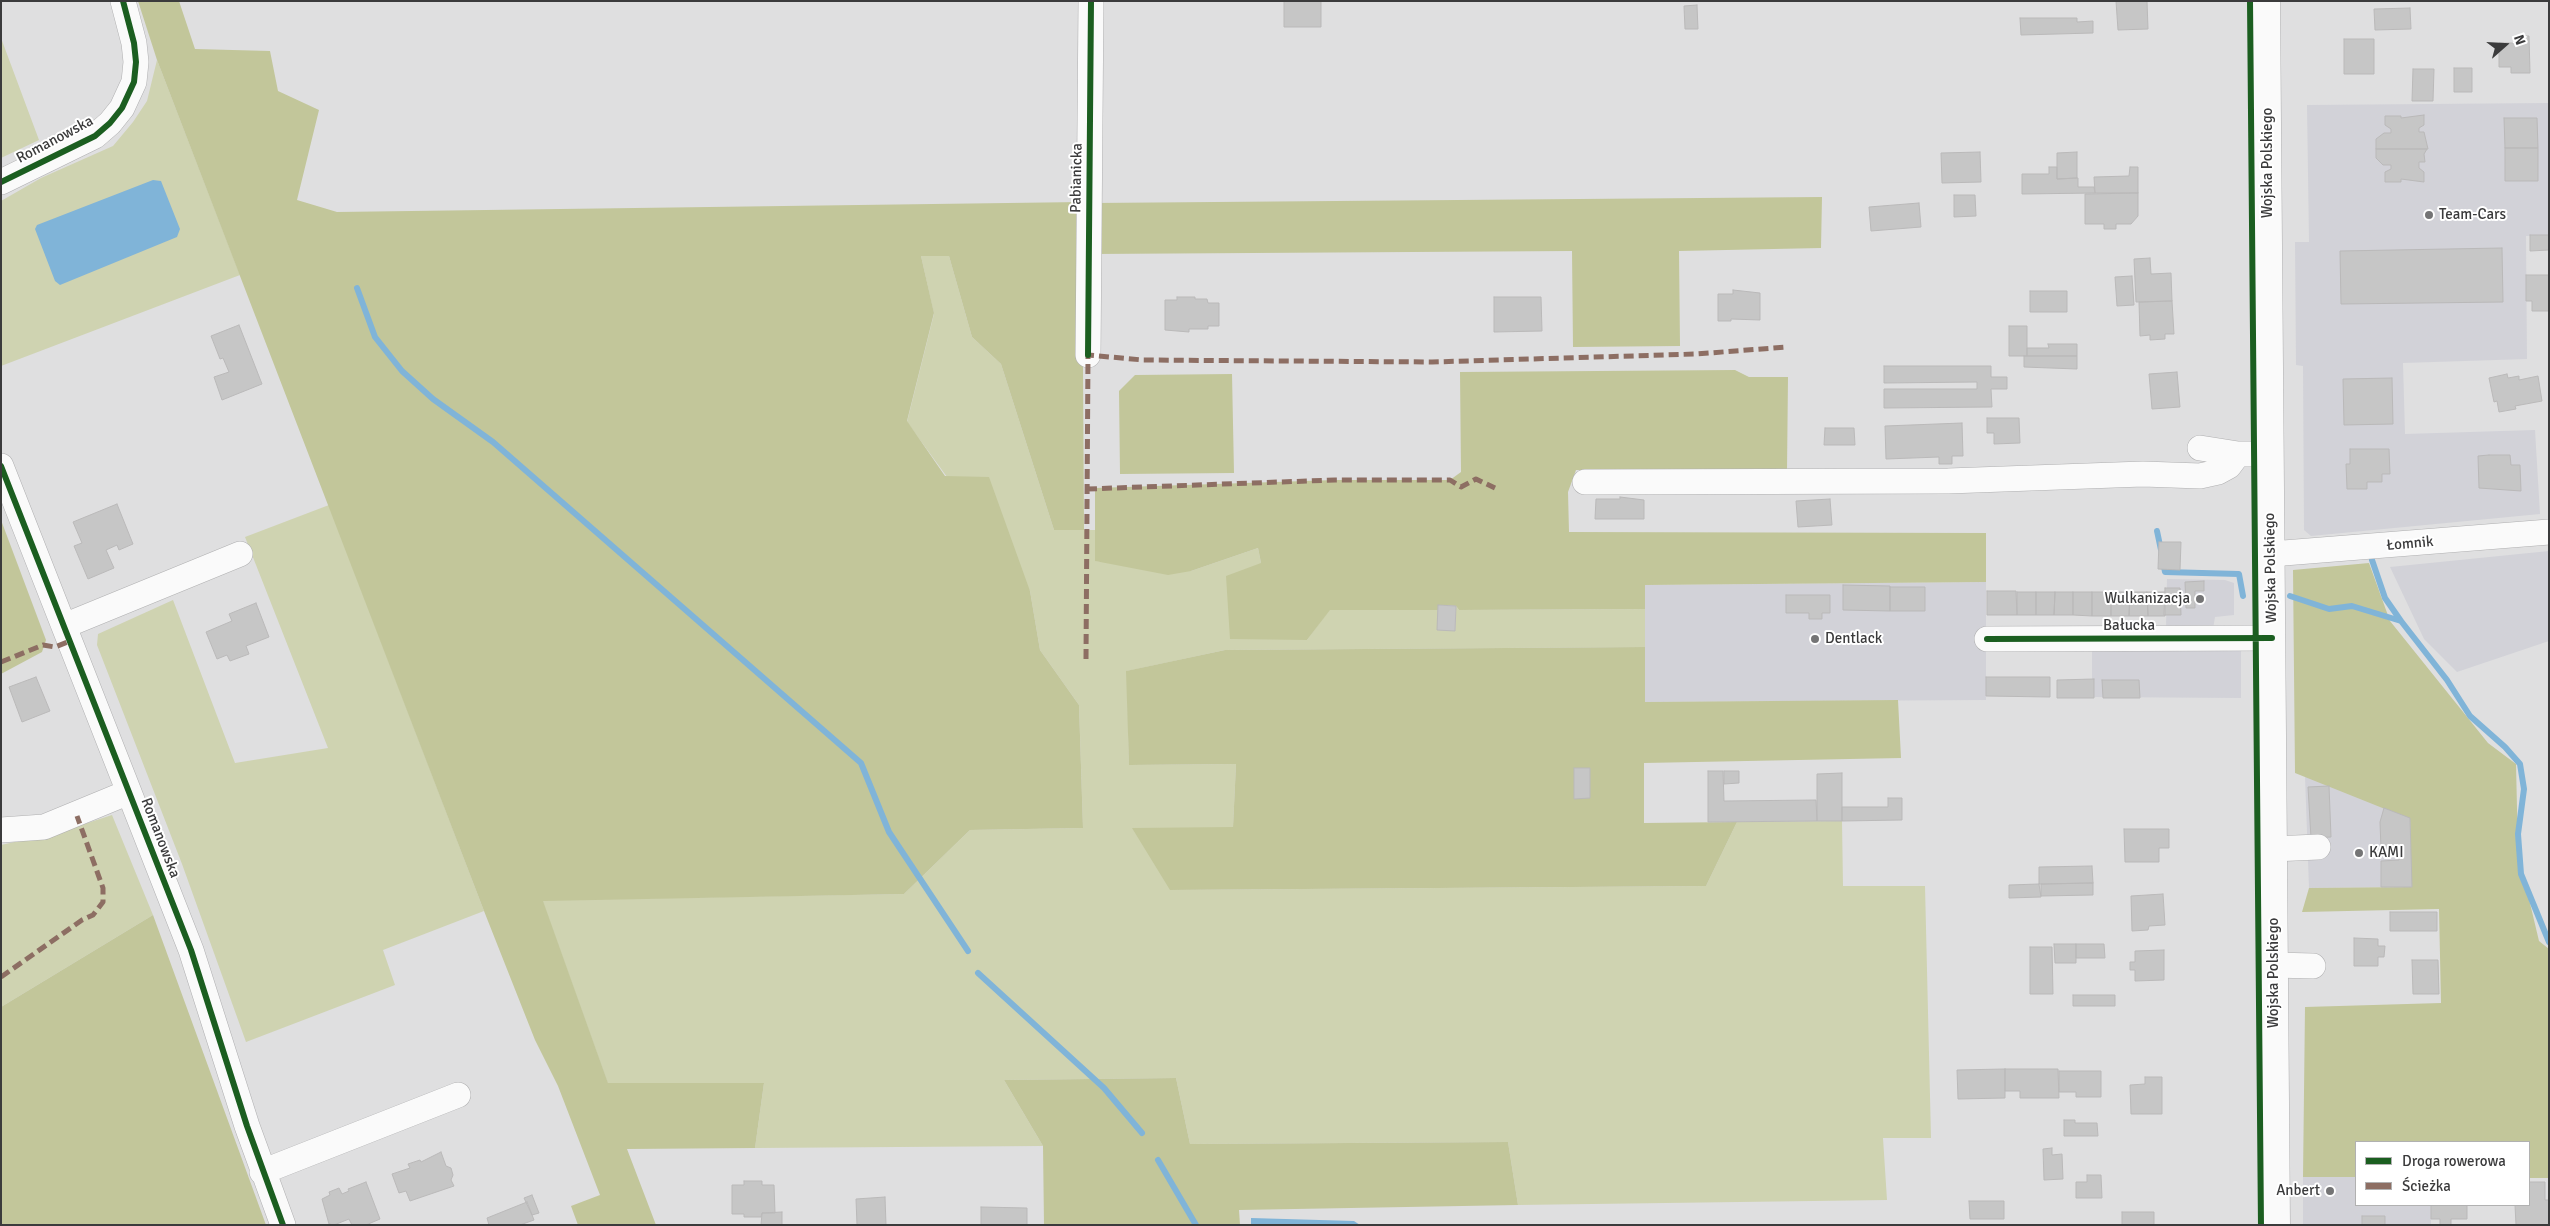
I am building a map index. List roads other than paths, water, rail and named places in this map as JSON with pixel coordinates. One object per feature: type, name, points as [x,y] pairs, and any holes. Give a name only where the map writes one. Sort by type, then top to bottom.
[{"type":"main road","name":"Wojska Polskiego","points":[[2266,1],[2276,1225]]},
{"type":"street","name":"Romanowska","points":[[1,182],[95,136],[110,123],[122,108],[134,82],[136,62],[134,43],[123,1]]},
{"type":"street","name":"Pabianicka","points":[[1088,355],[1091,1]]},
{"type":"street","points":[[2200,448],[2238,454],[2270,454]]},
{"type":"street","points":[[1585,482],[1948,481],[2143,474],[2200,476],[2218,472],[2230,466],[2238,454]]},
{"type":"street","name":"Romanowska","points":[[1,466],[191,950],[262,1172],[283,1225]]},
{"type":"street","name":"Łomnik","points":[[2271,554],[2549,532]]},
{"type":"street","points":[[64,626],[240,554]]},
{"type":"street","name":"Bałucka","points":[[1987,639],[2272,638]]},
{"type":"street","points":[[1,830],[44,827],[129,792]]},
{"type":"street","points":[[2273,849],[2318,847]]},
{"type":"street","points":[[2274,965],[2313,966]]},
{"type":"street","points":[[262,1172],[458,1095]]},
{"type":"water","points":[[153,180],[161,181],[180,229],[177,237],[60,285],[55,281],[35,229],[37,225]]},
{"type":"water","points":[[1251,1218],[1354,1221],[1360,1225],[1251,1225]]},
{"type":"waterway","points":[[357,288],[375,337],[402,371],[433,399],[493,442],[861,763],[889,832],[968,951]]},
{"type":"waterway","points":[[2157,531],[2161,550]]},
{"type":"waterway","points":[[2372,560],[2385,598],[2401,621]]},
{"type":"waterway","points":[[2163,562],[2165,572],[2239,574],[2243,596]]},
{"type":"waterway","points":[[2290,596],[2329,609],[2352,606],[2401,621],[2447,680],[2470,716],[2505,747],[2520,764],[2524,789],[2518,834],[2521,874],[2549,942]]},
{"type":"waterway","points":[[978,973],[1104,1088],[1142,1133]]},
{"type":"waterway","points":[[1158,1160],[1196,1225]]},
{"type":"place","name":"Team-Cars","points":[[2429,215]]},
{"type":"place","name":"Wulkanizacja","points":[[2200,599]]},
{"type":"place","name":"Dentlack","points":[[1815,639]]},
{"type":"place","name":"KAMI","points":[[2359,853]]},
{"type":"place","name":"Anbert","points":[[2330,1191]]}]
